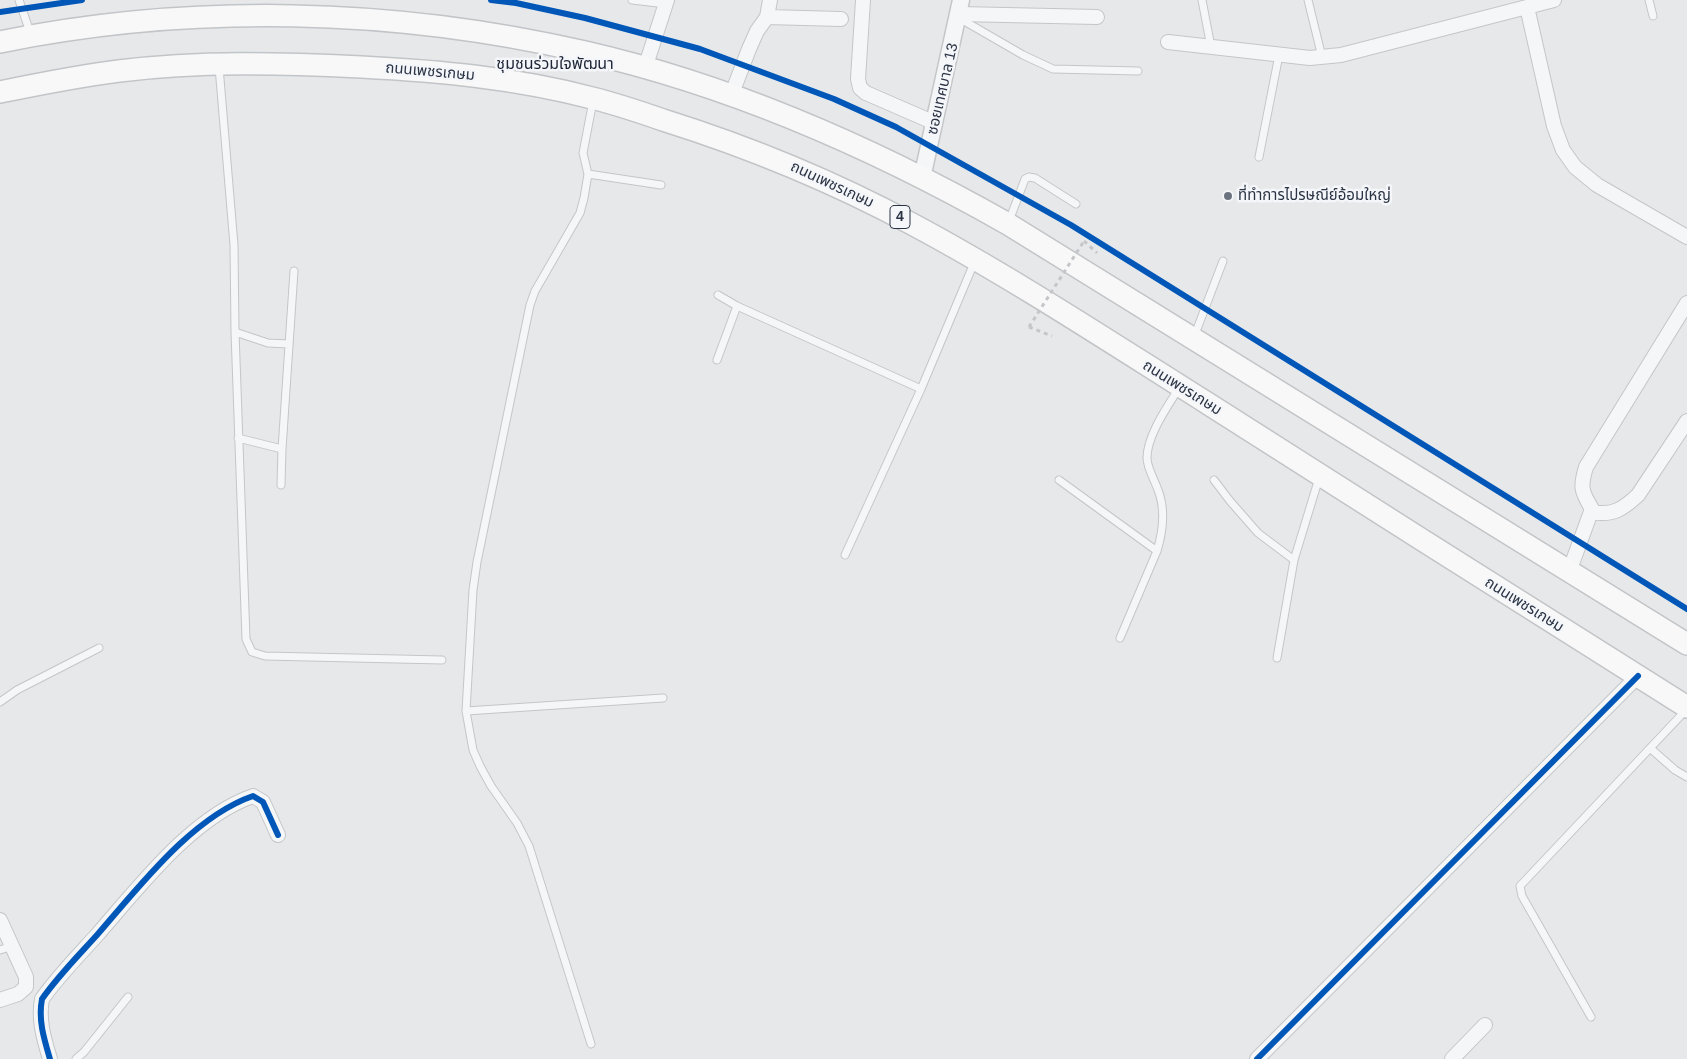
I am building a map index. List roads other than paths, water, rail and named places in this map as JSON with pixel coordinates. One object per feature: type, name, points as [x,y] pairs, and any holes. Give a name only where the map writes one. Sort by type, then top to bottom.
[{"type":"main road","points":[[0,42],[122,22],[205,16],[350,18],[424,25],[513,38],[586,52],[645,68],[731,96],[836,138],[922,178],[1008,224],[1687,644]]},
{"type":"main road","name":"ถนนเพชรเกษม","points":[[0,92],[121,71],[219,64],[286,63],[396,68],[479,76],[553,89],[594,98],[703,132],[772,158],[843,189],[912,224],[975,260],[1180,386],[1687,708]]},
{"type":"street","points":[[731,96],[749,49],[767,17],[770,0]]},
{"type":"street","points":[[863,0],[858,79],[860,88],[866,93],[936,123]]},
{"type":"street","points":[[1168,42],[1310,58],[1341,55],[1554,0]]},
{"type":"street","points":[[645,68],[667,2]]},
{"type":"street","points":[[1526,7],[1554,126],[1562,150],[1575,167],[1597,185],[1687,237]]},
{"type":"street","points":[[960,11],[1097,17]]},
{"type":"street","name":"ซอยเทศบาล 13","points":[[922,178],[960,11]]},
{"type":"street","points":[[767,17],[841,19]]},
{"type":"street","points":[[1569,572],[1592,512],[1584,496],[1581,483],[1586,466],[1687,303]]},
{"type":"street","points":[[1592,512],[1600,514],[1615,513],[1633,500],[1687,421]]},
{"type":"street","points":[[1257,1059],[1638,676]]},
{"type":"street","points":[[50,1059],[42,1030],[40,1011],[42,999],[166,856],[213,818],[237,802],[253,796],[263,802],[278,835]]},
{"type":"street","points":[[0,920],[6,948],[26,977],[26,987],[18,994],[0,1000]]},
{"type":"street","points":[[26,987],[42,999]]},
{"type":"street","points":[[1452,1059],[1485,1025]]},
{"type":"lane","points":[[19,0],[31,36]]},
{"type":"lane","points":[[632,0],[667,2]]},
{"type":"lane","points":[[1202,0],[1211,48]]},
{"type":"lane","points":[[1308,0],[1322,57]]},
{"type":"lane","points":[[1649,0],[1653,16]]},
{"type":"lane","points":[[960,11],[1023,55],[1053,69],[1138,71]]},
{"type":"lane","points":[[1259,157],[1279,55]]},
{"type":"lane","points":[[219,64],[234,245],[238,438],[246,639],[252,652],[264,656],[442,660]]},
{"type":"lane","points":[[591,1044],[529,846],[480,766],[473,750],[466,711],[473,590],[477,562],[530,305],[580,213],[588,174],[583,153],[594,98]]},
{"type":"lane","points":[[588,174],[661,186]]},
{"type":"lane","points":[[1008,224],[1025,179],[1030,177],[1036,178],[1076,204]]},
{"type":"lane","points":[[845,555],[922,389],[975,260]]},
{"type":"lane","points":[[1194,338],[1223,260]]},
{"type":"lane","points":[[281,485],[294,271]]},
{"type":"lane","points":[[718,295],[737,306],[922,389]]},
{"type":"lane","points":[[717,360],[737,306]]},
{"type":"lane","points":[[235,332],[268,343],[289,344]]},
{"type":"lane","points":[[1120,638],[1162,537],[1163,507],[1147,459],[1148,446],[1159,422],[1180,386]]},
{"type":"lane","points":[[238,438],[282,449]]},
{"type":"lane","points":[[1277,658],[1294,560],[1320,475]]},
{"type":"lane","points":[[1059,480],[1157,551]]},
{"type":"lane","points":[[1214,480],[1230,502],[1258,533],[1294,560]]},
{"type":"lane","points":[[0,702],[17,690],[99,648]]},
{"type":"lane","points":[[466,711],[663,698]]},
{"type":"lane","points":[[1591,1017],[1522,896],[1520,886],[1687,708]]},
{"type":"lane","points":[[1650,748],[1674,770],[1687,777]]},
{"type":"lane","points":[[76,1059],[84,1052],[128,997]]},
{"type":"place","name":"ที่ทำการไปรษณีย์อ้อมใหญ่","points":[[1228,196]]},
{"type":"district","name":"ชุมชนร่วมใจพัฒนา","points":[[555,65]]}]
